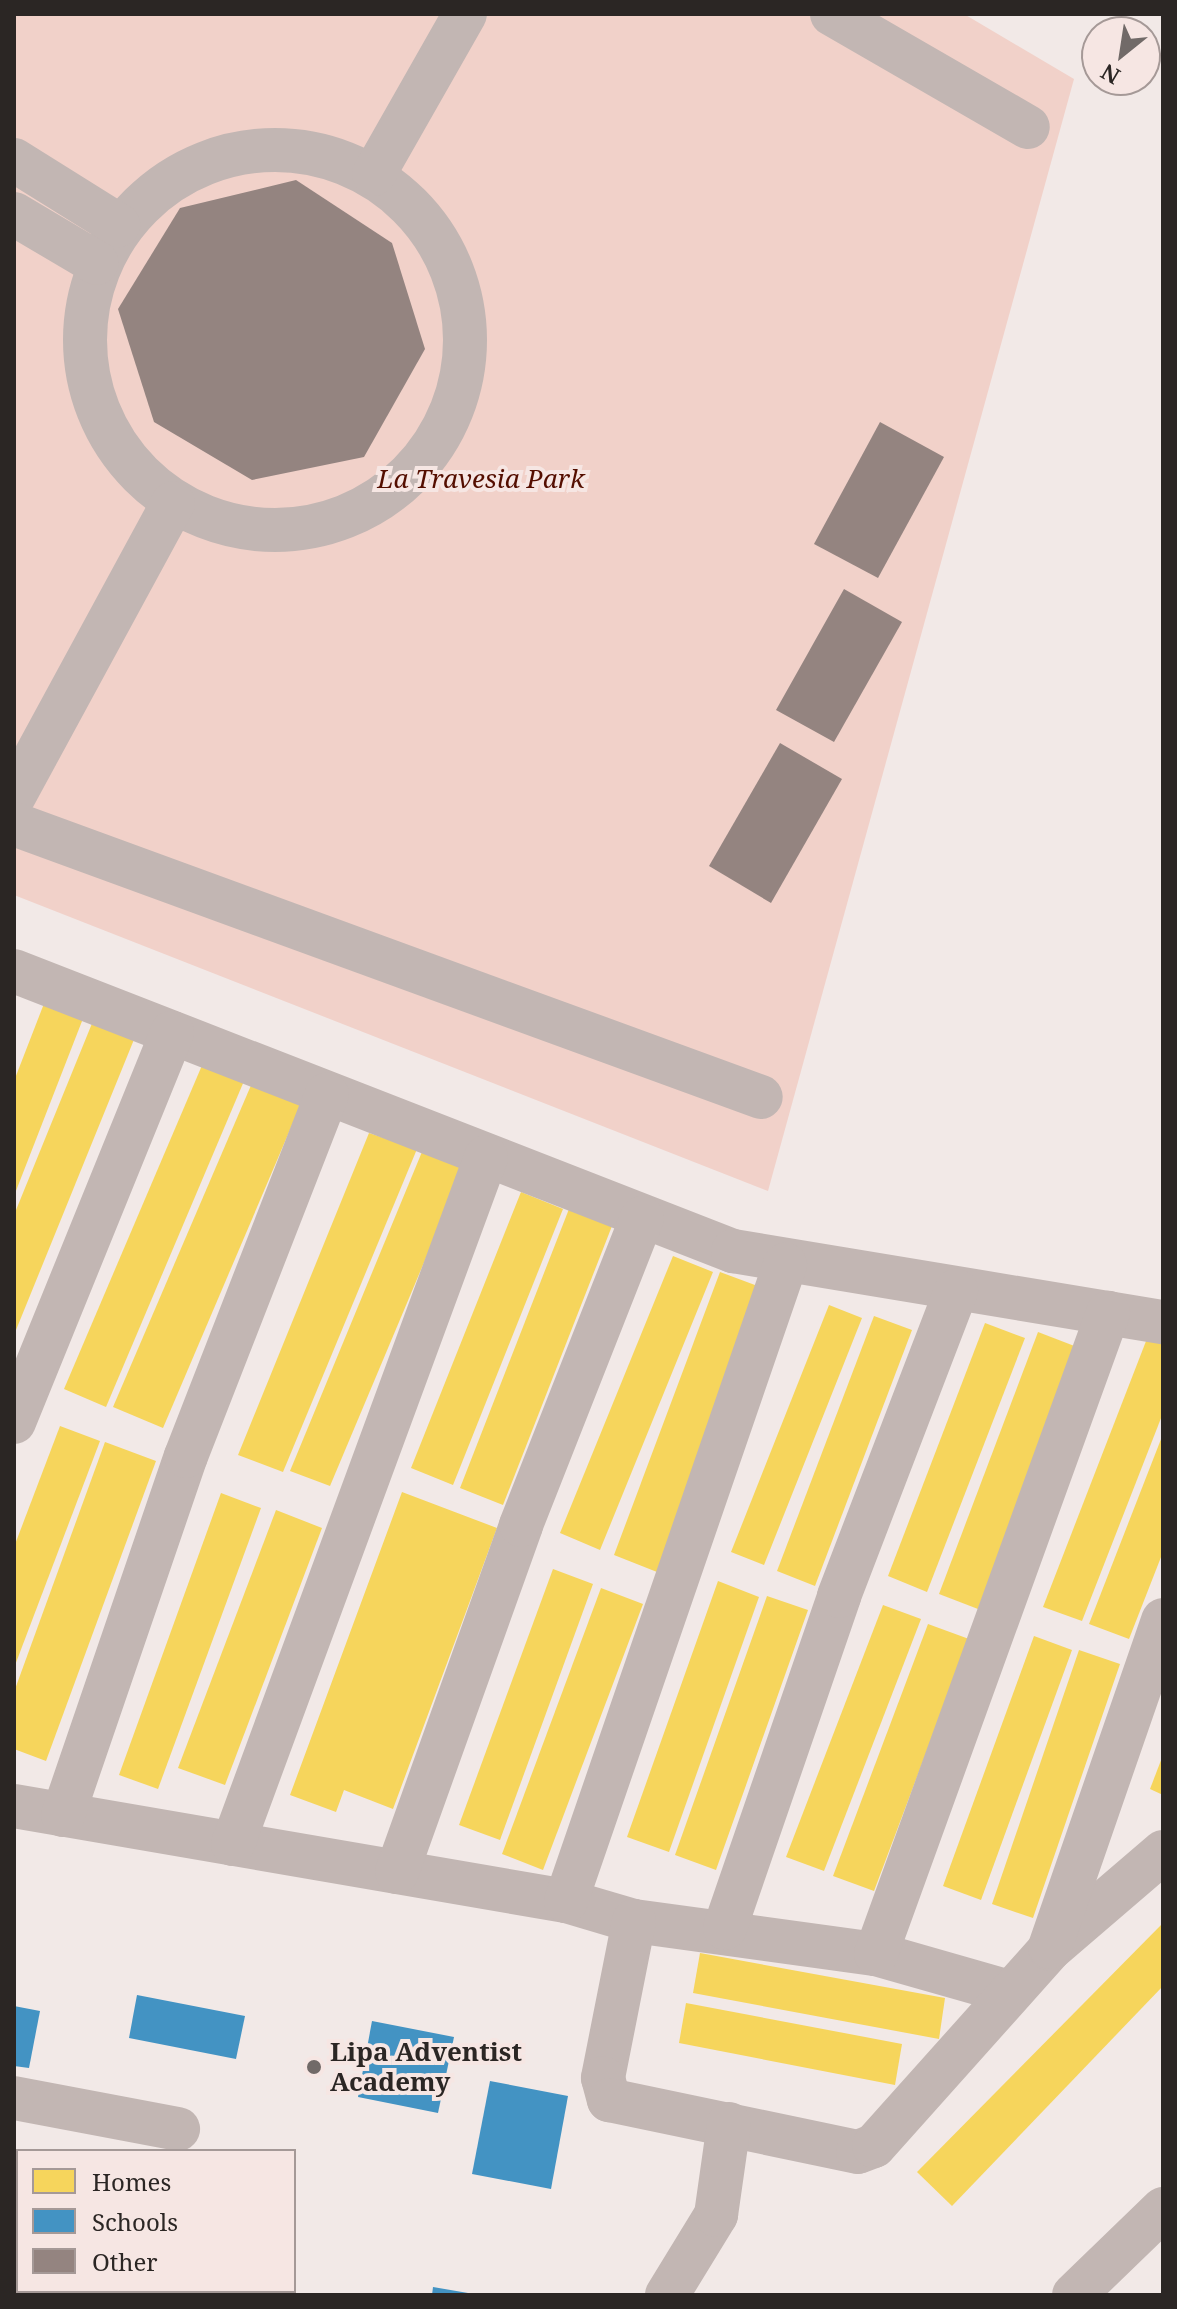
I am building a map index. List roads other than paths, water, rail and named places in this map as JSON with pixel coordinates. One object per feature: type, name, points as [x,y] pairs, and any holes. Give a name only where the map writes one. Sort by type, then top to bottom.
[{"type":"street","points":[[374,174],[465,14]]},
{"type":"street","points":[[832,14],[1028,127]]},
{"type":"street","points":[[284,147],[374,174],[445,247],[470,345],[441,441],[368,510],[354,514],[270,533],[173,503],[109,439],[81,353],[97,263],[118,225],[191,165],[284,147]]},
{"type":"street","points":[[14,160],[118,225]]},
{"type":"street","points":[[14,214],[97,263]]},
{"type":"street","points":[[14,796],[173,503]]},
{"type":"street","points":[[14,824],[761,1097]]},
{"type":"street","points":[[14,971],[642,1218],[785,1265],[1163,1322]]},
{"type":"street","points":[[14,1422],[172,1033]]},
{"type":"street","points":[[63,1815],[186,1456],[327,1094]]},
{"type":"street","points":[[233,1844],[486,1157]]},
{"type":"street","points":[[397,1872],[521,1525],[642,1218]]},
{"type":"street","points":[[566,1901],[785,1265]]},
{"type":"street","points":[[725,1928],[839,1596],[956,1291]]},
{"type":"street","points":[[876,1954],[1108,1313]]},
{"type":"street","points":[[1050,1949],[1163,1620]]},
{"type":"street","points":[[14,1806],[566,1901],[634,1921],[725,1928],[876,1954],[1009,1992]]},
{"type":"street","points":[[634,1921],[603,2078],[607,2097],[858,2152],[874,2146],[1050,1949],[1163,1852]]},
{"type":"street","points":[[14,2098],[178,2129]]},
{"type":"street","points":[[667,2295],[716,2215],[729,2124]]},
{"type":"street","points":[[1074,2295],[1163,2209]]},
{"type":"place","name":"Lipa Adventist Academy","points":[[314,2067]]},
{"type":"park label","name":"La Travesia Park","points":[[481,479]]}]
